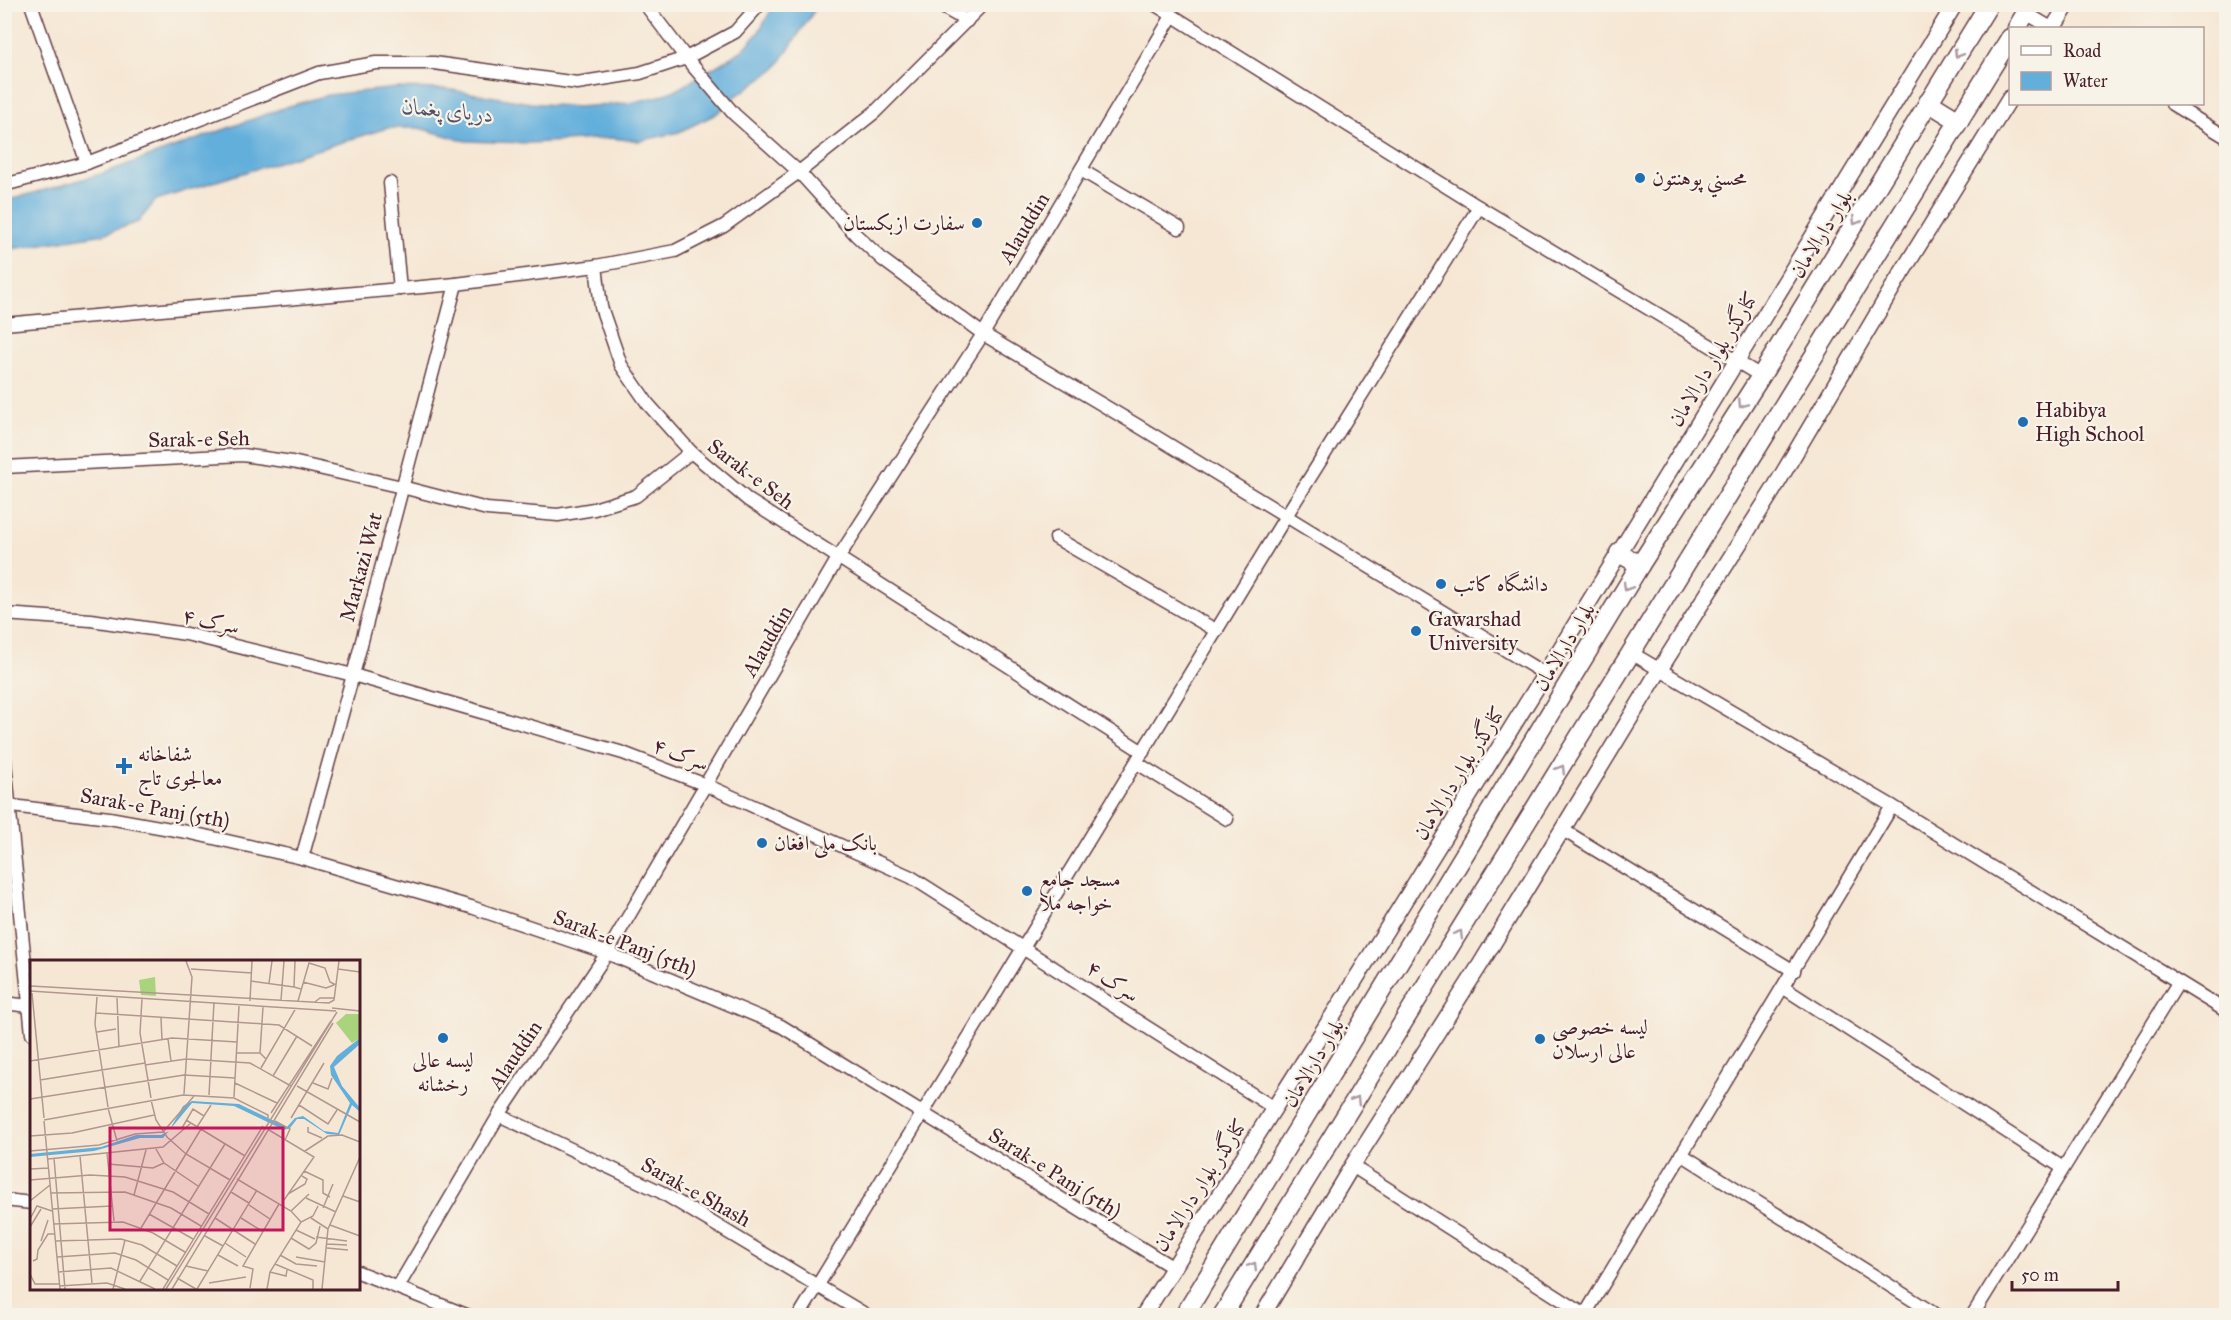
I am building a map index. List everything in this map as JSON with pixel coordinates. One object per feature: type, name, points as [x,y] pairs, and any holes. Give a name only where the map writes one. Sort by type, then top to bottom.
[{"type":"main road","name":"بلوار دارالامان","points":[[1184,1316],[1640,565],[1761,376],[1989,4]]},
{"type":"main road","points":[[1222,1316],[2009,40]]},
{"type":"main road","points":[[1929,102],[1959,121]]},
{"type":"main road","points":[[1619,553],[1640,565]]},
{"type":"street","points":[[31,4],[87,163]]},
{"type":"street","points":[[645,4],[688,61],[734,114],[798,171],[883,260],[983,334],[1545,674]]},
{"type":"street","points":[[4,185],[87,163],[320,73],[376,63],[434,63],[577,84],[640,73],[688,61],[735,32],[760,4]]},
{"type":"street","points":[[937,4],[967,21]]},
{"type":"street","points":[[4,324],[456,284],[596,266],[675,251],[724,226],[875,112],[983,4]]},
{"type":"street","points":[[1154,4],[1479,207],[1761,376]]},
{"type":"street","name":"کنارگذر بلوار دارالامان","points":[[1143,1316],[1545,674],[1955,4]]},
{"type":"street","points":[[2053,27],[2068,4]]},
{"type":"street","points":[[2025,15],[2050,27]]},
{"type":"street","name":"Alauddin","points":[[398,1287],[499,1115],[607,953],[838,558],[983,334],[1172,16]]},
{"type":"street","points":[[1262,1316],[1352,1166],[1772,492],[1896,282],[2009,100]]},
{"type":"street","points":[[2174,105],[2226,137]]},
{"type":"street","points":[[1081,170],[1179,228]]},
{"type":"street","points":[[390,183],[400,289]]},
{"type":"street","points":[[800,1316],[1286,516],[1479,207]]},
{"type":"street","points":[[596,266],[601,307],[621,365],[648,404],[691,452]]},
{"type":"street","name":"Markazi Wat","points":[[302,858],[353,675],[456,284]]},
{"type":"street","name":"Sarak-e Seh","points":[[4,467],[243,455],[292,462],[487,509],[558,515],[594,509],[636,496],[691,452],[748,500],[1140,758],[1227,819]]},
{"type":"street","points":[[1056,538],[1217,631]]},
{"type":"street","name":"سرک ۴","points":[[4,614],[91,620],[186,634],[353,675],[623,753],[706,785],[911,877],[1274,1108]]},
{"type":"street","points":[[1632,654],[1892,806],[2226,1011]]},
{"type":"street","points":[[4,752],[7,805],[30,1015]]},
{"type":"street","name":"Sarak-e Panj (5th)","points":[[7,805],[109,818],[176,830],[302,858],[471,907],[607,953],[781,1026],[1172,1267]]},
{"type":"street","points":[[1352,1166],[1585,1315],[1892,806]]},
{"type":"street","points":[[1563,830],[1794,971]]},
{"type":"street","points":[[1972,1316],[2178,982]]},
{"type":"street","points":[[1784,988],[2064,1168]]},
{"type":"street","points":[[4,1003],[29,1006]]},
{"type":"street","name":"Sarak-e Shash","points":[[499,1115],[661,1192],[868,1316]]},
{"type":"street","points":[[1681,1154],[1938,1316]]},
{"type":"street","points":[[4,1200],[30,1203]]},
{"type":"street","points":[[360,1273],[469,1316]]},
{"type":"water","name":"دریای پغمان","points":[[774,5],[818,5],[776,68],[735,97],[716,114],[679,132],[639,141],[611,138],[530,143],[466,141],[419,128],[387,128],[156,200],[138,222],[104,234],[5,250],[5,201],[101,174],[286,107],[328,95],[397,88],[446,89],[531,103],[577,107],[630,103],[660,96],[680,88],[743,50],[758,33]]},
{"type":"place","name":"محسني پوهنتون","points":[[1640,178]]},
{"type":"place","name":"سفارت ازبکستان","points":[[977,223]]},
{"type":"place","name":"Habibya High School","points":[[2023,422]]},
{"type":"place","name":"دانشگاه کاتب","points":[[1441,584]]},
{"type":"place","name":"Gawarshad University","points":[[1416,631]]},
{"type":"place","name":"شفاخانه معالجوی تاج","points":[[124,766]]},
{"type":"place","name":"بانک ملی افغان","points":[[762,843]]},
{"type":"place","name":"مسجد جامع خواجه ملا","points":[[1027,891]]},
{"type":"place","name":"لیسه عالی رخشانه","points":[[443,1038]]},
{"type":"place","name":"لیسه خصوصی عالی ارسلان","points":[[1540,1039]]}]
